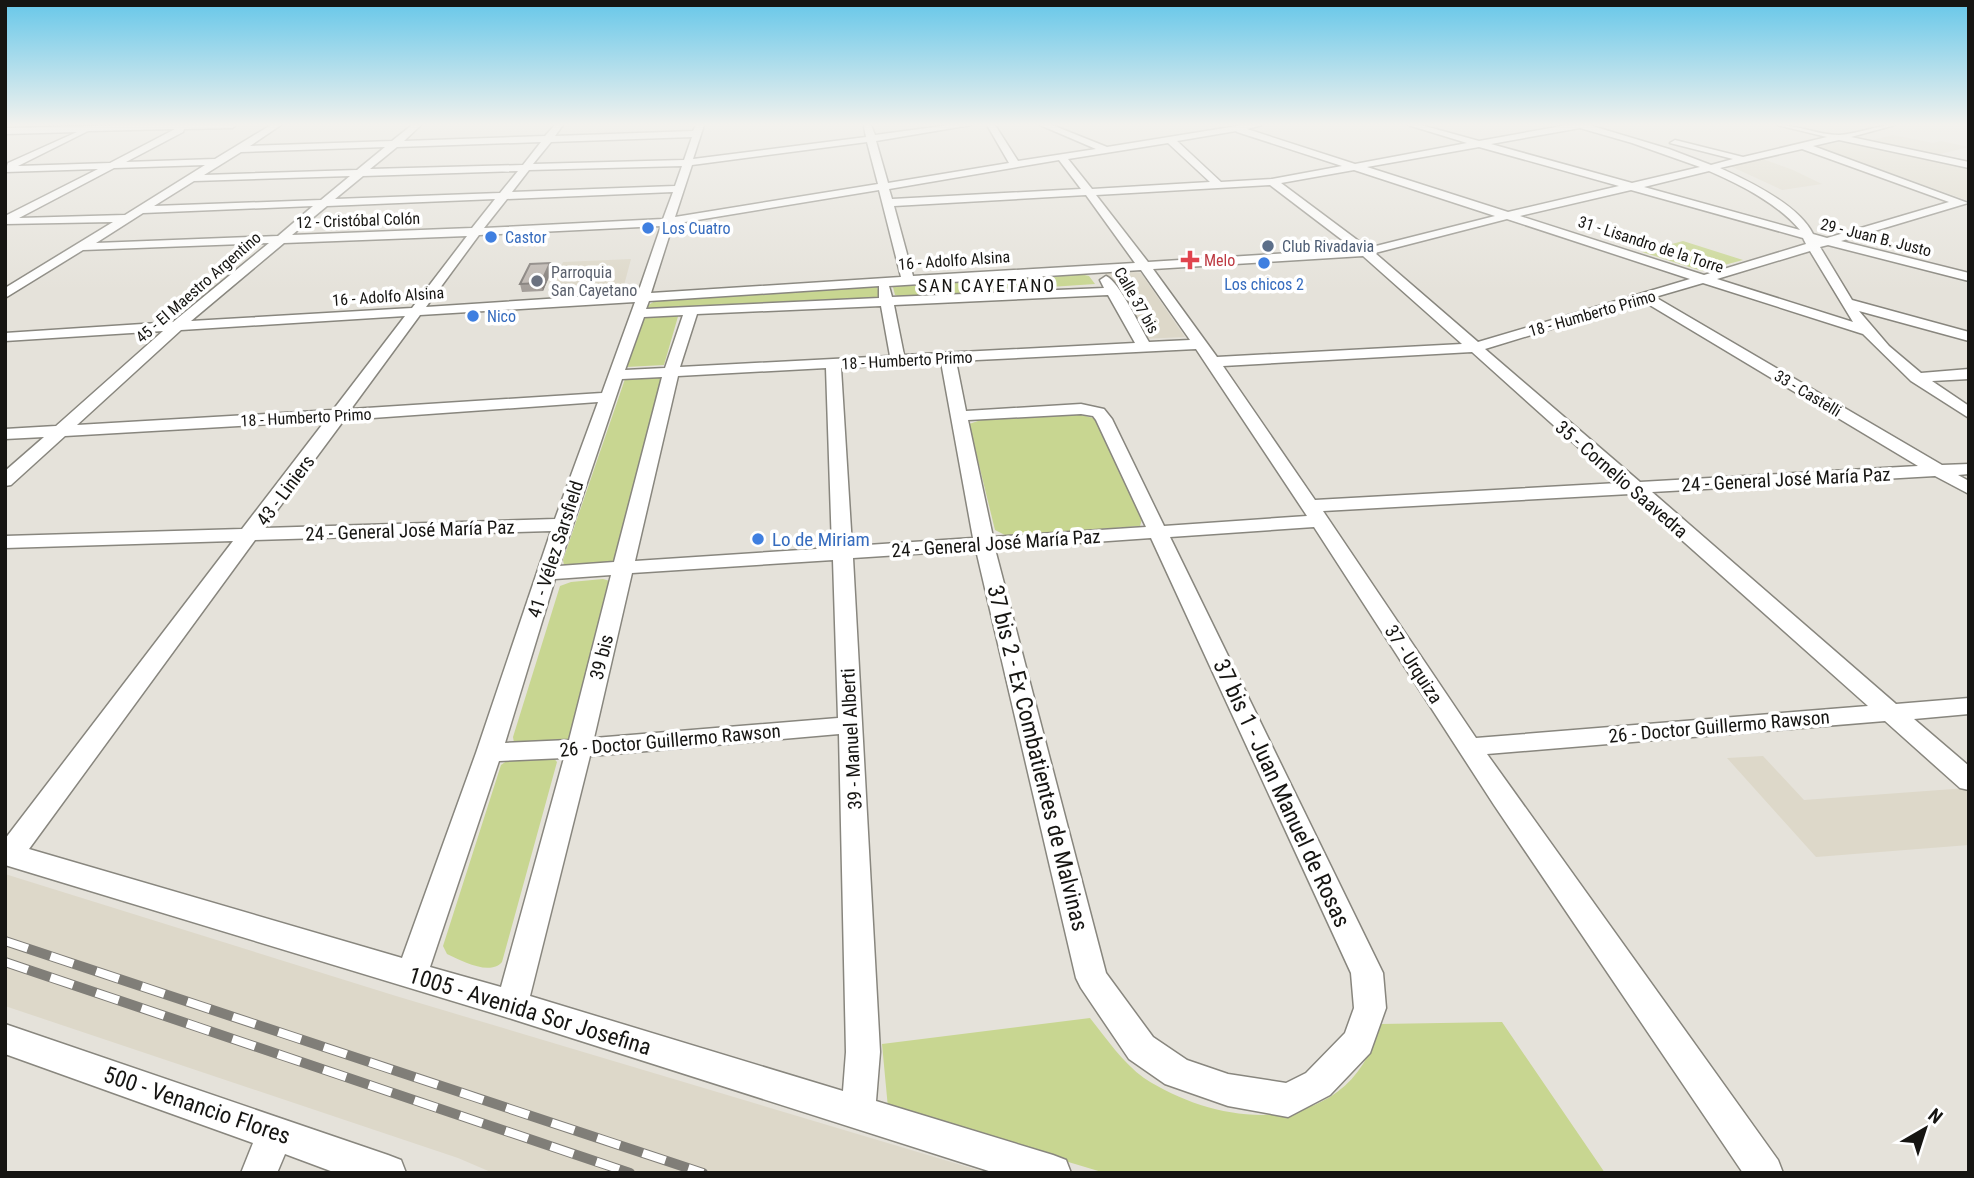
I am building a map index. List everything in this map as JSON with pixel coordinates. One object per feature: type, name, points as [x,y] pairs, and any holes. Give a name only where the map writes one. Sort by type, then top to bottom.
[{"type":"street","points":[[5,222],[83,180]]},
{"type":"street","points":[[5,294],[188,180]]},
{"type":"street","name":"45 - El Maestro Argentino","points":[[5,481],[177,326],[350,180]]},
{"type":"street","name":"43 - Liniers","points":[[7,854],[252,534],[476,231],[518,180]]},
{"type":"street","name":"41 - Vélez Sarsfield","points":[[412,974],[681,180]]},
{"type":"street","points":[[882,180],[908,281]]},
{"type":"street","name":"12 - Cristóbal Colón","points":[[80,247],[648,225],[670,219],[913,180]]},
{"type":"street","name":"37 - Urquiza","points":[[1080,180],[1147,267],[1213,362],[1469,747],[1765,1173]]},
{"type":"street","points":[[1214,180],[1219,185]]},
{"type":"street","points":[[887,203],[1283,180]]},
{"type":"street","name":"31 - Lisandro de la Torre","points":[[1394,180],[1866,331]]},
{"type":"street","name":"29 - Juan B. Justo","points":[[1607,180],[1811,241]]},
{"type":"street","name":"16 - Adolfo Alsina","points":[[5,337],[416,312],[640,305],[884,282],[1366,252],[1660,180]]},
{"type":"street","points":[[1735,180],[1789,214],[1804,227],[1846,303],[1887,354],[1916,378],[1969,413]]},
{"type":"street","points":[[1897,180],[1964,204]]},
{"type":"street","name":"35 - Cornelio Saavedra","points":[[1272,182],[1366,252],[1630,486],[1969,780]]},
{"type":"street","points":[[139,210],[677,190]]},
{"type":"street","name":"18 - Humberto Primo","points":[[1213,362],[1473,348],[1647,298],[1811,241],[1829,242],[1964,204]]},
{"type":"street","points":[[5,222],[127,218]]},
{"type":"street","name":"29 - Juan B. Justo","points":[[1829,242],[1969,276]]},
{"type":"street","name":"Calle 37 bis","points":[[1099,269],[1145,348]]},
{"type":"street","points":[[884,282],[898,360]]},
{"type":"street","points":[[640,305],[692,310],[1114,292]]},
{"type":"street","name":"33 - Castelli","points":[[1647,298],[1969,489]]},
{"type":"street","points":[[1846,303],[1969,337]]},
{"type":"street","name":"39 bis","points":[[512,1004],[579,748],[671,372],[692,310]]},
{"type":"street","name":"18 - Humberto Primo","points":[[615,376],[1199,344]]},
{"type":"street","name":"37 bis 2 - Ex Combatientes de Malvinas","points":[[948,358],[984,543],[1092,978],[1141,1048],[1177,1073],[1228,1090]]},
{"type":"street","name":"39 - Manuel Alberti","points":[[834,364],[863,1052],[858,1114]]},
{"type":"street","points":[[1916,378],[1969,374]]},
{"type":"street","name":"18 - Humberto Primo","points":[[5,434],[607,397]]},
{"type":"street","name":"37 bis 1 - Juan Manuel de Rosas","points":[[959,416],[1081,409],[1098,412],[1104,419],[1367,973],[1370,1008],[1358,1042],[1318,1084],[1288,1100],[1228,1090]]},
{"type":"street","name":"24 - General José María Paz","points":[[546,573],[1157,531],[1630,486],[1969,469]]},
{"type":"street","name":"24 - General José María Paz","points":[[5,542],[562,525]]},
{"type":"street","name":"26 - Doctor Guillermo Rawson","points":[[1469,747],[1969,706]]},
{"type":"street","name":"26 - Doctor Guillermo Rawson","points":[[489,753],[851,725]]},
{"type":"street","name":"1005 - Avenida Sor Josefina","points":[[7,854],[512,1004],[1053,1173]]},
{"type":"street","name":"500 - Venancio Flores","points":[[5,1039],[388,1173]]},
{"type":"street","points":[[259,1173],[276,1132]]},
{"type":"shaded area","points":[[1760,180],[1814,180],[1822,184],[1782,190]]},
{"type":"shaded area","points":[[1910,180],[1969,180],[1969,201]]},
{"type":"shaded area","points":[[631,259],[623,289],[550,293],[563,262]]},
{"type":"shaded area","points":[[1105,273],[1141,273],[1185,337],[1142,339]]},
{"type":"shaded area","points":[[1763,756],[1804,800],[1967,788],[1969,845],[1816,857],[1727,758]]},
{"type":"shaded area","points":[[5,874],[396,996],[988,1173],[493,1173],[458,1158],[5,1006]]},
{"type":"green space","points":[[1683,241],[1743,260],[1702,271],[1642,252]]},
{"type":"green space","points":[[1080,274],[1089,276],[1095,284],[901,297],[895,295],[893,287],[900,284]]},
{"type":"green space","points":[[877,287],[880,297],[650,309],[645,307],[655,301]]},
{"type":"green space","points":[[679,313],[664,365],[626,367],[642,315]]},
{"type":"green space","points":[[663,376],[614,564],[564,565],[563,560],[625,379]]},
{"type":"green space","points":[[1077,414],[1097,419],[1143,516],[1140,526],[1007,536],[995,530],[969,424],[981,420]]},
{"type":"green space","points":[[603,579],[610,581],[569,741],[514,743],[513,737],[560,586],[571,582]]},
{"type":"green space","points":[[552,756],[557,762],[502,962],[490,968],[483,967],[447,954],[443,946],[501,765],[508,760]]},
{"type":"green space","points":[[1090,1018],[1122,1058],[1144,1078],[1176,1096],[1211,1108],[1247,1114],[1282,1114],[1314,1105],[1342,1088],[1365,1061],[1380,1024],[1502,1022],[1605,1173],[1105,1173],[888,1108],[882,1044]]},
{"type":"building","points":[[550,263],[541,283],[520,284],[530,264]]},
{"type":"railway","points":[[5,941],[703,1173]]},
{"type":"railway","points":[[5,962],[630,1173]]},
{"type":"place","name":"Los Cuatro","points":[[648,228]]},
{"type":"place","name":"Castor","points":[[491,237]]},
{"type":"place","name":"Club Rivadavia","points":[[1268,246]]},
{"type":"place","name":"Melo","points":[[1190,260]]},
{"type":"place","name":"Los chicos 2","points":[[1264,263]]},
{"type":"place","name":"Parroquia San Cayetano","points":[[537,281]]},
{"type":"place","name":"Nico","points":[[473,316]]},
{"type":"place","name":"Lo de Miriam","points":[[758,539]]},
{"type":"district","name":"SAN CAYETANO","points":[[987,286]]}]
